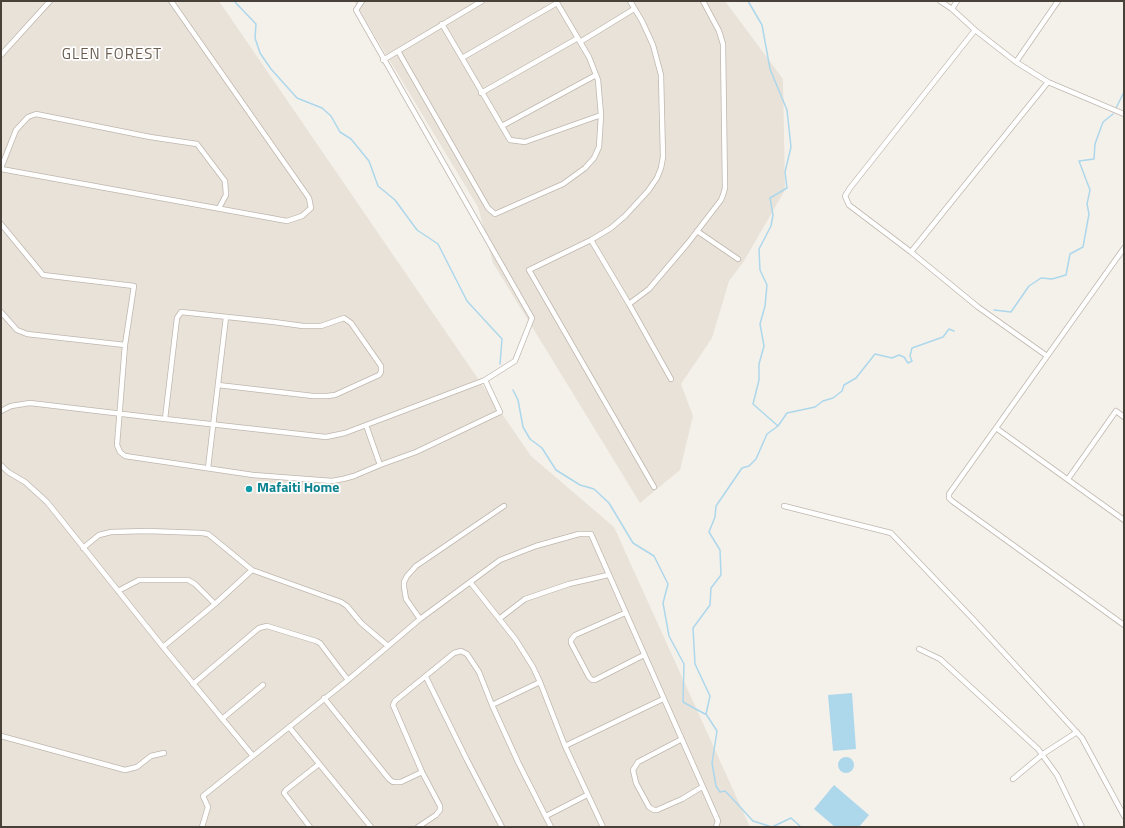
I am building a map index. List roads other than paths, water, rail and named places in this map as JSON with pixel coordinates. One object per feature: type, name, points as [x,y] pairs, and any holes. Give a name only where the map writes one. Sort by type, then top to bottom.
[{"type":"street","points":[[1,55],[50,1]]},
{"type":"street","points":[[171,1],[309,198],[311,208],[302,216],[287,221],[1,169],[16,130],[28,117],[36,114],[150,137],[198,144],[225,181],[226,195],[219,208]]},
{"type":"street","points":[[1,411],[11,406],[30,403],[326,436],[345,433],[485,380],[515,361],[532,318],[356,10],[362,1]]},
{"type":"street","points":[[630,1],[653,45],[661,75],[663,157],[661,168],[657,178],[648,191],[625,216],[611,228],[592,240],[529,270],[654,487]]},
{"type":"street","points":[[629,304],[649,290],[697,231],[720,200],[725,188],[723,44],[719,31],[703,1]]},
{"type":"street","points":[[940,1],[952,9],[975,30],[1016,62],[1048,82],[1124,114]]},
{"type":"street","points":[[952,9],[957,1]]},
{"type":"street","points":[[1016,62],[1058,1]]},
{"type":"street","points":[[384,60],[479,2]]},
{"type":"street","points":[[398,51],[488,208],[495,214],[563,184],[585,168],[594,158],[599,147],[601,115],[599,85],[589,57],[557,2],[462,58]]},
{"type":"street","points":[[481,93],[634,9]]},
{"type":"street","points":[[442,24],[481,93],[510,140],[525,142],[601,115]]},
{"type":"street","points":[[975,30],[845,196],[849,206],[912,252],[978,307],[1047,356]]},
{"type":"street","points":[[502,126],[596,75]]},
{"type":"street","points":[[912,252],[1048,82]]},
{"type":"street","points":[[1,224],[43,275],[134,286],[125,345],[117,444],[120,452],[126,456],[253,475],[332,481],[354,476],[416,452],[500,412],[485,380]]},
{"type":"street","points":[[697,231],[738,259]]},
{"type":"street","points":[[592,240],[671,379]]},
{"type":"street","points":[[1124,248],[949,494],[949,498],[952,501],[1124,625]]},
{"type":"street","points":[[1,312],[17,330],[27,334],[125,345]]},
{"type":"street","points":[[165,419],[177,318],[181,312],[303,326],[321,326],[342,317],[346,318],[381,365],[381,372],[379,375],[335,395],[328,396],[313,396],[218,385]]},
{"type":"street","points":[[208,468],[212,424],[226,317]]},
{"type":"street","points":[[1068,479],[1116,411],[1124,417]]},
{"type":"street","points":[[366,425],[380,465]]},
{"type":"street","points":[[996,428],[1124,520]]},
{"type":"street","points":[[1,465],[8,472],[25,482],[47,502],[163,647],[253,756]]},
{"type":"street","points":[[420,619],[406,599],[404,582],[407,576],[416,566],[504,506]]},
{"type":"street","points":[[784,506],[891,533],[972,618],[1082,738],[1124,816]]},
{"type":"street","points":[[83,548],[99,535],[111,532],[148,531],[208,534],[252,570],[341,602],[361,623],[388,646]]},
{"type":"street","points":[[202,827],[208,807],[203,796],[348,680],[420,619],[500,560],[536,546],[579,534],[591,534],[718,821],[716,827]]},
{"type":"street","points":[[163,647],[215,604],[252,570]]},
{"type":"street","points":[[498,619],[525,599],[569,584],[608,574]]},
{"type":"street","points":[[118,591],[139,580],[188,580],[196,584],[215,604]]},
{"type":"street","points":[[470,582],[523,650],[540,682],[565,746],[603,827]]},
{"type":"street","points":[[625,613],[575,635],[572,637],[571,643],[592,680],[595,680],[644,655]]},
{"type":"street","points":[[194,684],[259,628],[267,626],[320,643],[348,680]]},
{"type":"street","points":[[919,649],[940,659],[1043,754],[1057,775],[1082,827]]},
{"type":"street","points":[[418,827],[436,815],[440,810],[440,806],[422,772],[393,705],[395,701],[454,653],[459,651],[467,654],[479,672],[518,762],[551,827]]},
{"type":"street","points":[[426,677],[502,827]]},
{"type":"street","points":[[492,705],[540,682]]},
{"type":"street","points":[[222,719],[263,685]]},
{"type":"street","points":[[324,698],[389,779],[393,782],[401,782],[422,772]]},
{"type":"street","points":[[565,746],[663,699]]},
{"type":"street","points":[[289,727],[372,827]]},
{"type":"street","points":[[1013,779],[1043,754],[1077,732]]},
{"type":"street","points":[[1,736],[125,770],[137,767],[151,756],[164,754]]},
{"type":"street","points":[[682,739],[638,762],[633,770],[636,783],[648,807],[654,810],[682,799],[702,787]]},
{"type":"street","points":[[310,827],[284,793],[319,764]]},
{"type":"street","points":[[546,816],[587,795]]},
{"type":"water","points":[[852,693],[856,749],[833,751],[828,695]]},
{"type":"water","points":[[846,757],[853,762],[854,765],[849,772],[846,773],[839,768],[838,765],[843,758]]},
{"type":"water","points":[[834,785],[869,815],[859,827],[835,827],[814,809]]},
{"type":"waterway","points":[[234,1],[256,24],[255,38],[260,53],[271,69],[297,98],[322,108],[331,116],[340,132],[351,139],[369,161],[378,186],[395,200],[417,230],[438,244],[467,301],[502,339],[500,364]]},
{"type":"waterway","points":[[748,1],[762,25],[770,69],[787,110],[791,147],[785,172],[787,188],[770,198],[773,215],[771,226],[759,249],[760,270],[767,285],[765,306],[760,324],[764,346],[759,364],[759,380],[753,404],[778,426]]},
{"type":"waterway","points":[[1116,108],[1124,92]]},
{"type":"waterway","points":[[994,310],[1011,312],[1029,286],[1041,278],[1052,279],[1066,275],[1070,254],[1083,247],[1089,214],[1087,204],[1090,190],[1079,161],[1094,159],[1095,144],[1103,122],[1113,114]]},
{"type":"waterway","points":[[801,827],[791,818],[772,827],[753,821],[725,791],[720,792],[716,786],[712,763],[717,731],[706,714],[710,696],[695,664],[693,628],[710,605],[711,588],[721,575],[720,550],[709,532],[715,517],[716,506],[742,468],[749,466],[756,459],[767,434],[778,426],[787,413],[815,407],[823,401],[833,398],[842,391],[844,385],[856,378],[875,354],[892,358],[899,355],[904,357],[908,363],[912,361],[910,356],[912,348],[943,337],[949,329],[954,331]]},
{"type":"waterway","points":[[513,390],[518,400],[523,427],[530,439],[542,448],[556,470],[580,485],[594,489],[609,503],[633,543],[654,556],[668,584],[663,603],[669,636],[684,664],[683,702],[705,714]]},
{"type":"place","name":"Mafaiti Home","points":[[249,489]]},
{"type":"district","name":"GLEN FOREST","points":[[112,55]]}]
